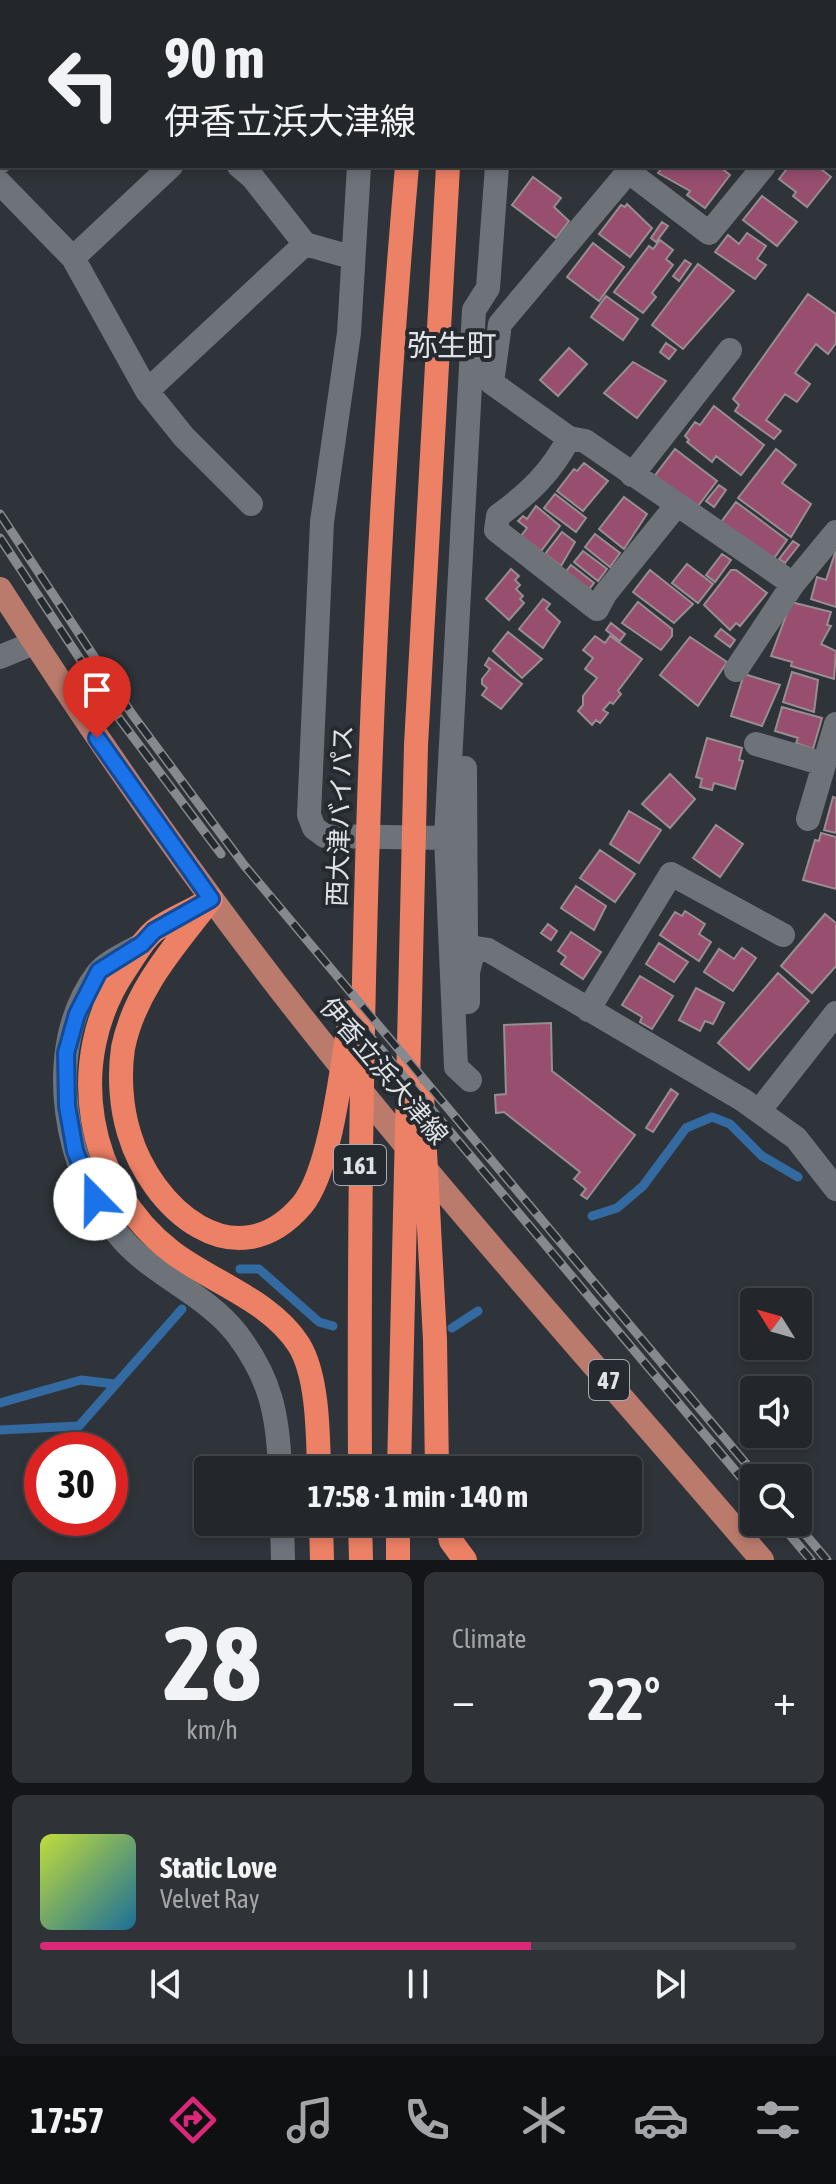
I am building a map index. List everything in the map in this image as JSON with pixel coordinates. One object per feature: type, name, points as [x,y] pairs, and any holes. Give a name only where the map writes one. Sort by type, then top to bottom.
[{"type":"highway","name":"西大津バイパス","points":[[360,1456],[359,1207],[364,944],[379,522],[407,168]]},
{"type":"highway","name":"161","points":[[399,1456],[416,745],[448,168]]},
{"type":"highway","points":[[414,865],[436,1456]]},
{"type":"highway","points":[[211,899],[153,973],[132,1013],[123,1051],[121,1090],[129,1133],[167,1203],[192,1225],[221,1237],[249,1237],[278,1226],[302,1204],[320,1175],[364,944]]},
{"type":"highway","points":[[211,899],[154,931],[112,989],[95,1038],[88,1091],[100,1157],[131,1212],[172,1251],[265,1309],[300,1346],[317,1405],[319,1456]]},
{"type":"highway","points":[[321,1536],[322,1560]]},
{"type":"highway","points":[[360,1536],[361,1560]]},
{"type":"highway","points":[[398,1536],[398,1560]]},
{"type":"highway","points":[[450,1536],[465,1560]]},
{"type":"main road","name":"伊香立浜大津線","points":[[0,589],[80,716],[211,899],[309,1027],[762,1560]]},
{"type":"street","points":[[73,258],[169,168]]},
{"type":"street","points":[[241,168],[253,178],[305,244],[351,257]]},
{"type":"street","points":[[359,168],[351,257],[349,333],[322,522],[309,815],[314,828],[325,836],[446,838]]},
{"type":"street","points":[[474,948],[468,972],[470,1080],[456,1067],[446,838],[474,310],[488,288],[497,168]]},
{"type":"street","points":[[762,168],[709,233],[631,169],[500,324],[492,383],[569,438],[585,441],[793,584]]},
{"type":"street","points":[[0,183],[73,258],[147,391],[184,437],[251,504]]},
{"type":"street","points":[[147,391],[305,244]]},
{"type":"street","points":[[632,475],[730,350]]},
{"type":"street","points":[[569,438],[555,466],[532,490],[498,516],[496,530],[597,609],[605,594],[676,506]]},
{"type":"street","points":[[465,521],[473,581],[465,759],[466,941],[474,948],[488,950],[759,1111],[796,1138],[836,1189]]},
{"type":"street","points":[[736,670],[793,584],[836,532]]},
{"type":"street","points":[[0,657],[34,643]]},
{"type":"street","points":[[808,819],[836,724]]},
{"type":"street","points":[[756,744],[824,764]]},
{"type":"street","points":[[588,1010],[671,874],[783,935]]},
{"type":"street","points":[[142,944],[99,971],[77,1014],[66,1053],[67,1106],[75,1151],[95,1199],[123,1241],[235,1332],[266,1379],[278,1422],[279,1456]]},
{"type":"street","points":[[759,1111],[836,1013]]},
{"type":"street","points":[[282,1536],[283,1560]]},
{"type":"building","points":[[662,168],[721,168],[730,175],[705,208],[687,195],[690,191],[658,173]]},
{"type":"building","points":[[787,168],[820,168],[831,177],[807,207],[793,196],[796,192],[779,179]]},
{"type":"building","points":[[533,177],[561,198],[554,207],[569,221],[556,238],[512,205]]},
{"type":"building","points":[[762,196],[797,222],[777,246],[743,220]]},
{"type":"building","points":[[627,204],[652,228],[630,257],[599,234],[621,205],[625,207]]},
{"type":"building","points":[[662,222],[668,226],[656,242],[651,238]]},
{"type":"building","points":[[747,233],[766,246],[757,259],[766,265],[755,279],[715,252],[728,235],[739,244]]},
{"type":"building","points":[[660,240],[673,250],[666,259],[673,265],[652,293],[656,297],[643,313],[614,292],[649,246],[653,249]]},
{"type":"building","points":[[593,243],[624,267],[599,301],[567,277]]},
{"type":"building","points":[[685,260],[691,264],[679,281],[673,276]]},
{"type":"building","points":[[698,264],[734,291],[683,349],[652,325]]},
{"type":"building","points":[[808,294],[836,314],[836,343],[828,354],[816,344],[795,373],[810,384],[797,402],[785,394],[766,420],[781,431],[774,439],[735,411],[739,405],[733,399]]},
{"type":"building","points":[[606,296],[638,319],[623,340],[591,317]]},
{"type":"building","points":[[666,343],[676,350],[669,359],[660,352]]},
{"type":"building","points":[[569,348],[587,364],[558,396],[540,380]]},
{"type":"building","points":[[633,362],[666,381],[637,418],[604,393]]},
{"type":"building","points":[[714,406],[764,445],[741,475],[716,456],[712,462],[687,442],[689,440],[685,436],[695,422],[700,425]]},
{"type":"building","points":[[675,449],[717,481],[698,506],[653,478]]},
{"type":"building","points":[[776,449],[796,465],[782,483],[811,504],[791,537],[738,498]]},
{"type":"building","points":[[584,463],[608,481],[583,511],[557,491],[574,469],[577,471]]},
{"type":"building","points":[[719,485],[726,490],[714,507],[706,501]]},
{"type":"building","points":[[555,494],[586,518],[576,532],[544,508]]},
{"type":"building","points":[[624,497],[647,514],[624,549],[599,529]]},
{"type":"building","points":[[736,502],[787,540],[772,561],[721,522]]},
{"type":"building","points":[[536,506],[560,526],[541,551],[521,536],[527,528],[518,521],[523,516],[527,519]]},
{"type":"building","points":[[562,532],[575,542],[561,566],[545,554]]},
{"type":"building","points":[[595,534],[620,553],[610,567],[585,547]]},
{"type":"building","points":[[793,541],[799,545],[785,563],[779,559]]},
{"type":"building","points":[[836,550],[836,607],[811,599],[817,577],[826,580]]},
{"type":"building","points":[[583,551],[607,569],[598,581],[574,562]]},
{"type":"building","points":[[722,554],[731,560],[715,582],[706,575]]},
{"type":"building","points":[[687,564],[713,584],[698,603],[672,583]]},
{"type":"building","points":[[571,565],[594,583],[587,592],[564,574]]},
{"type":"building","points":[[511,569],[519,576],[515,580],[520,585],[516,589],[523,596],[520,599],[524,603],[509,620],[486,599]]},
{"type":"building","points":[[650,570],[693,604],[674,623],[633,592]]},
{"type":"building","points":[[731,570],[736,570],[767,593],[740,626],[736,623],[730,630],[704,605]]},
{"type":"building","points":[[543,599],[550,604],[546,609],[560,622],[543,648],[519,629]]},
{"type":"building","points":[[638,602],[672,629],[672,636],[661,650],[622,623]]},
{"type":"building","points":[[791,602],[831,612],[827,625],[831,626],[821,644],[836,651],[834,679],[791,666],[792,662],[771,656]]},
{"type":"building","points":[[611,623],[625,634],[620,641],[606,630]]},
{"type":"building","points":[[721,629],[735,640],[730,647],[715,636]]},
{"type":"building","points":[[508,632],[542,659],[522,678],[493,651]]},
{"type":"building","points":[[595,636],[605,643],[610,636],[642,659],[618,691],[621,694],[603,710],[608,713],[600,723],[596,720],[592,725],[578,711],[583,705],[583,696],[597,678],[585,669],[593,658],[583,650]]},
{"type":"building","points":[[690,637],[727,662],[698,706],[660,675]]},
{"type":"building","points":[[489,658],[522,684],[501,709],[482,695],[487,688],[482,684],[482,679],[490,669],[485,665]]},
{"type":"building","points":[[792,672],[818,680],[814,712],[783,702]]},
{"type":"building","points":[[744,674],[780,685],[762,726],[731,716]]},
{"type":"building","points":[[782,707],[822,718],[813,749],[796,743],[798,738],[775,731]]},
{"type":"building","points":[[707,738],[742,748],[739,760],[743,761],[735,789],[714,783],[712,790],[700,787],[702,779],[696,777]]},
{"type":"building","points":[[670,774],[695,799],[670,828],[642,804]]},
{"type":"building","points":[[833,797],[836,798],[836,833],[824,830]]},
{"type":"building","points":[[629,811],[661,830],[639,863],[610,844]]},
{"type":"building","points":[[716,825],[743,844],[720,877],[693,858]]},
{"type":"building","points":[[821,833],[836,837],[836,889],[803,880],[815,840],[819,841]]},
{"type":"building","points":[[600,850],[635,874],[615,902],[580,878]]},
{"type":"building","points":[[576,886],[606,906],[594,930],[561,908]]},
{"type":"building","points":[[685,911],[705,924],[699,934],[711,942],[699,961],[660,935],[675,912],[682,916]]},
{"type":"building","points":[[825,914],[836,923],[836,966],[812,993],[781,966]]},
{"type":"building","points":[[548,924],[557,931],[551,940],[541,933]]},
{"type":"building","points":[[571,932],[601,952],[583,979],[561,964],[566,957],[558,951]]},
{"type":"building","points":[[659,943],[688,962],[674,982],[646,964]]},
{"type":"building","points":[[742,948],[756,958],[733,991],[704,972],[719,949],[734,959]]},
{"type":"building","points":[[778,973],[809,1001],[749,1070],[718,1043]]},
{"type":"building","points":[[640,976],[673,996],[652,1029],[640,1022],[642,1017],[622,1005]]},
{"type":"building","points":[[696,988],[724,1003],[713,1024],[705,1021],[700,1031],[679,1020]]},
{"type":"building","points":[[551,1023],[552,1071],[635,1135],[587,1199],[581,1195],[586,1189],[574,1179],[580,1172],[504,1112],[496,1113],[495,1095],[506,1094],[504,1025]]},
{"type":"building","points":[[671,1089],[678,1094],[653,1132],[646,1128]]},
{"type":"waterway","points":[[592,1216],[617,1208],[643,1186],[686,1128],[712,1117],[730,1124],[762,1156],[798,1177]]},
{"type":"waterway","points":[[240,1269],[259,1269],[319,1322],[333,1326]]},
{"type":"waterway","points":[[0,1430],[79,1426],[182,1309]]},
{"type":"waterway","points":[[452,1328],[478,1311]]},
{"type":"waterway","points":[[0,1403],[81,1380],[115,1384]]},
{"type":"railway","points":[[0,514],[132,714],[244,865],[746,1464]]},
{"type":"railway","points":[[0,538],[121,721],[221,854]]},
{"type":"railway","points":[[342,1003],[740,1476]]},
{"type":"railway","points":[[791,1536],[811,1560]]},
{"type":"railway","points":[[807,1536],[827,1560]]},
{"type":"district","name":"弥生町","points":[[452,345]]},
{"type":"route","points":[[95,1199],[75,1151],[67,1106],[66,1053],[77,1014],[99,971],[142,944],[154,931],[211,899],[97,738]]}]
